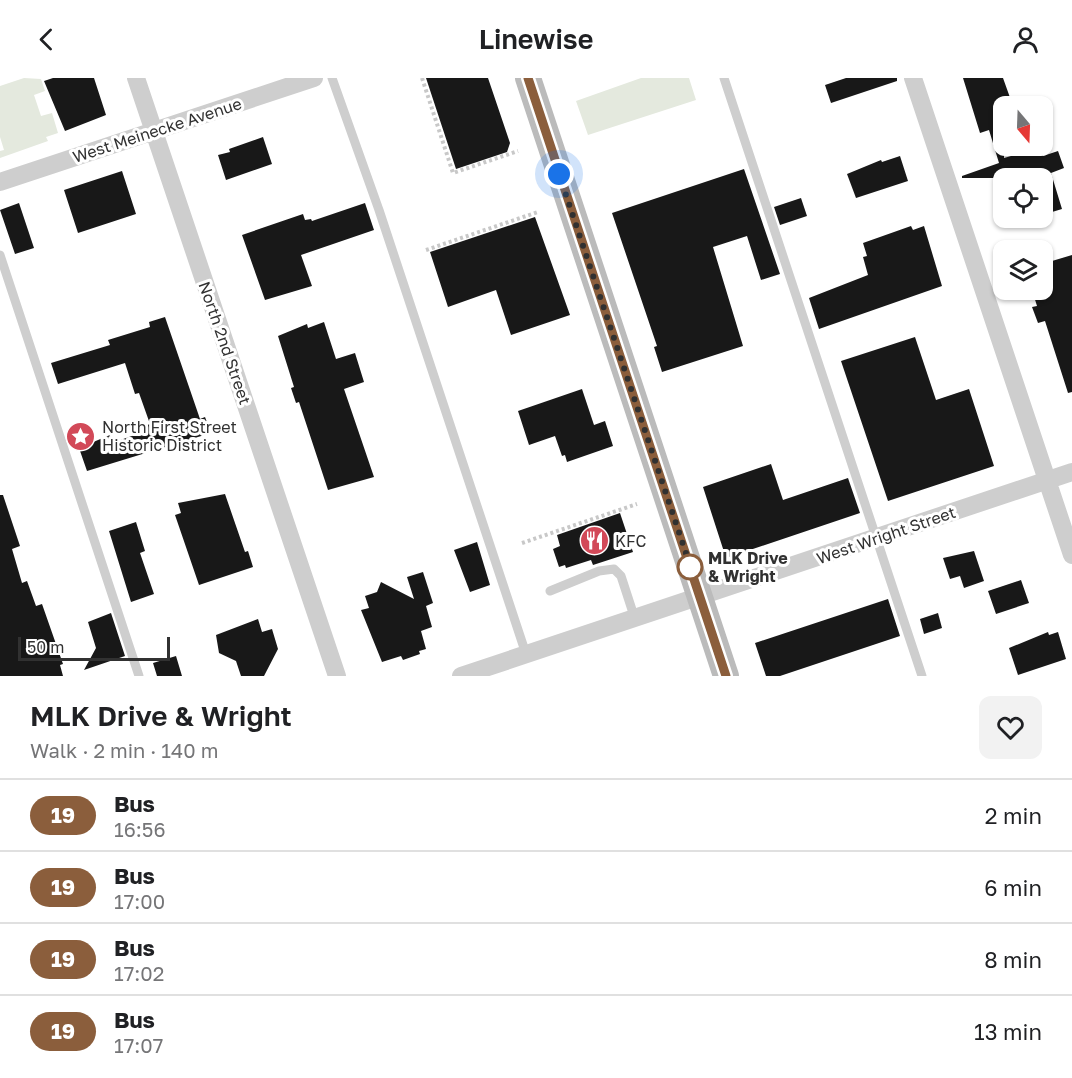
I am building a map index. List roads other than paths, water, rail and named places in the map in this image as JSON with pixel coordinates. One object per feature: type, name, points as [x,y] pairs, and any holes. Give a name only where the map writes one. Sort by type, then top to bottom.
[{"type":"main road","points":[[528,78],[726,676]]},
{"type":"street","name":"North 2nd Street","points":[[136,78],[337,676]]},
{"type":"street","name":"West Meinecke Avenue","points":[[0,182],[314,78]]},
{"type":"street","points":[[913,78],[1072,555]]},
{"type":"street","name":"West Wright Street","points":[[461,676],[701,598],[1072,472]]},
{"type":"lane","points":[[332,78],[380,210],[526,654]]},
{"type":"lane","points":[[724,78],[922,676]]},
{"type":"lane","points":[[0,255],[139,676]]},
{"type":"lane","points":[[550,591],[599,571],[614,569],[621,576],[635,619]]},
{"type":"place","name":"North First Street Historic District","points":[[81,436]]},
{"type":"place","name":"KFC","points":[[594,541]]},
{"type":"place","name":"MLK Drive & Wright","points":[[690,567]]}]
